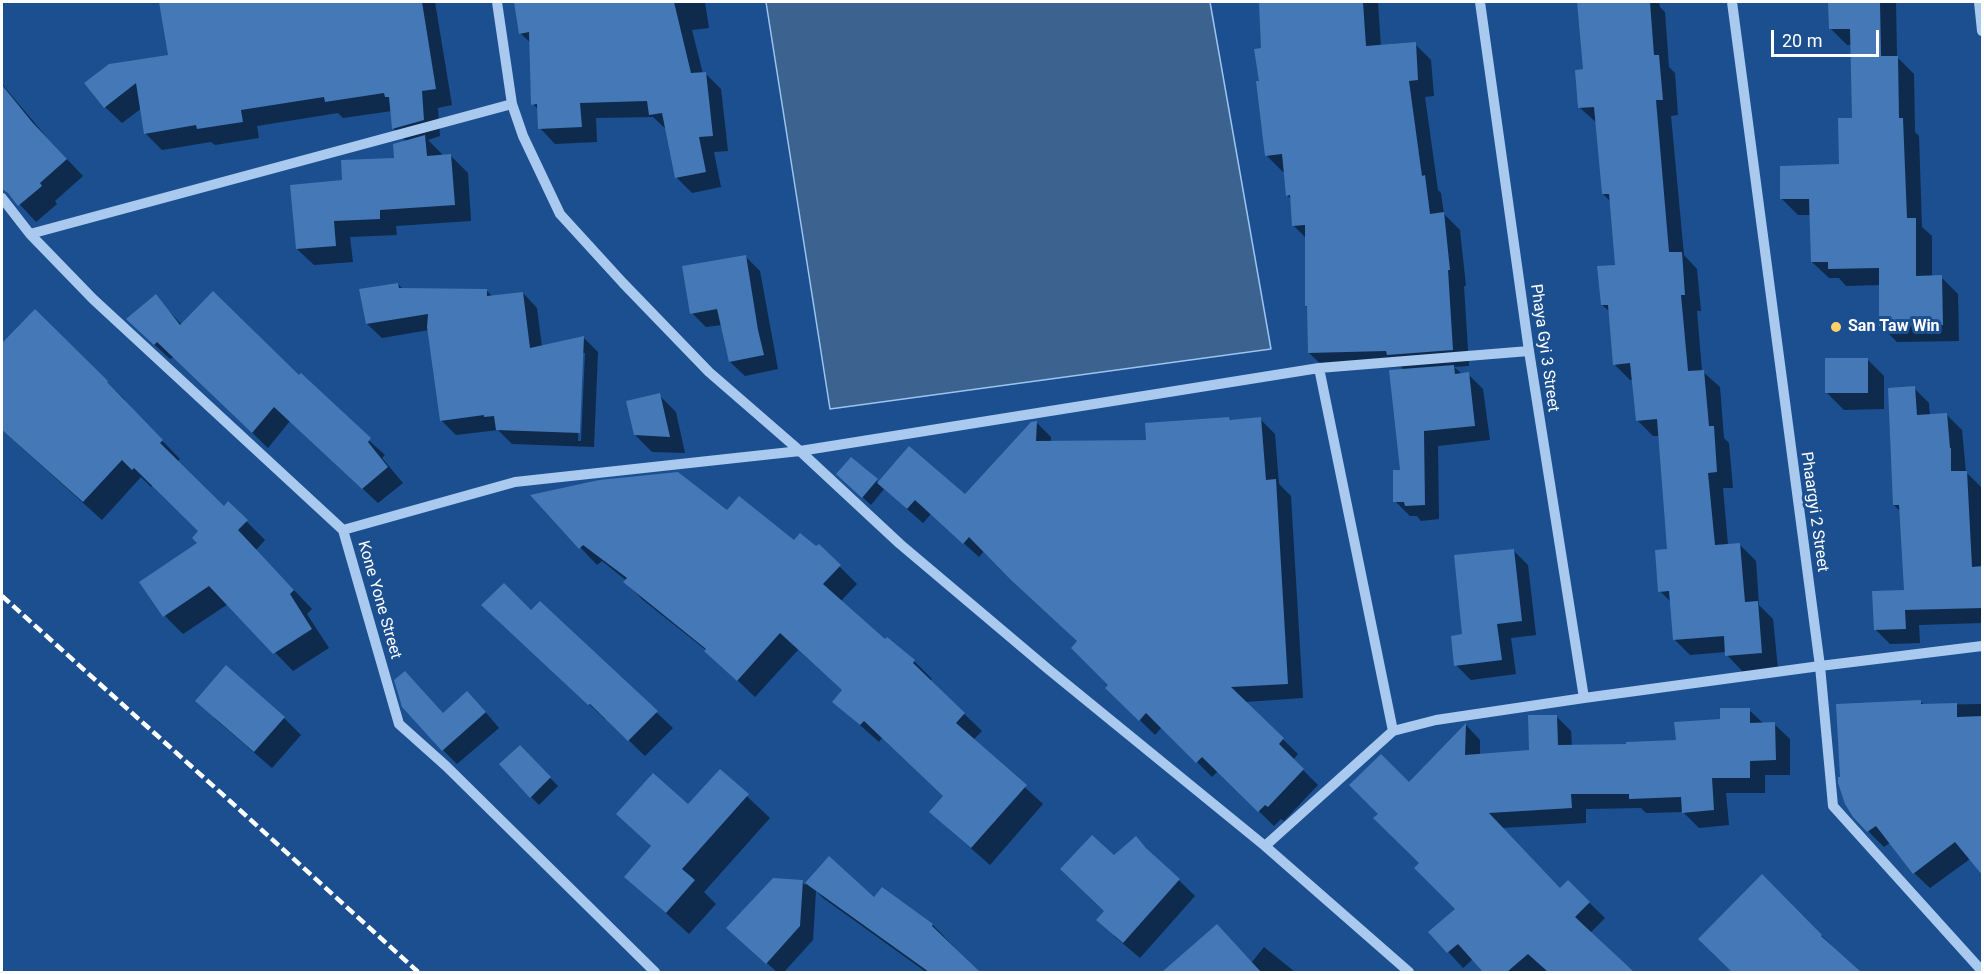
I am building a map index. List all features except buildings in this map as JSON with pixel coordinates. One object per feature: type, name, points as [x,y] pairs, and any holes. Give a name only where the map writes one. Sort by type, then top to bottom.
[{"type":"street","points":[[497,2],[512,104],[523,136],[560,214],[709,372],[800,451],[900,544],[1265,846],[1409,972]]},
{"type":"street","name":"Phaya Gyi 3 Street","points":[[1480,2],[1529,351],[1584,698]]},
{"type":"street","name":"Phaargyi 2 Street","points":[[1732,2],[1820,666],[1833,806],[1983,971]]},
{"type":"street","points":[[1979,2],[1983,31]]},
{"type":"street","points":[[30,234],[512,104]]},
{"type":"street","name":"Kone Yone Street","points":[[2,198],[30,234],[93,299],[343,530],[399,724],[446,766],[655,972]]},
{"type":"street","points":[[343,530],[515,482],[800,451],[1318,368],[1529,351]]},
{"type":"street","points":[[1318,368],[1393,731]]},
{"type":"street","points":[[1265,846],[1393,731],[1436,720],[1584,698],[1983,646]]},
{"type":"water","points":[[766,2],[1210,2],[1271,349],[830,409]]},
{"type":"railway","points":[[2,596],[418,972]]},
{"type":"place","name":"San Taw Win","points":[[1836,327]]}]
